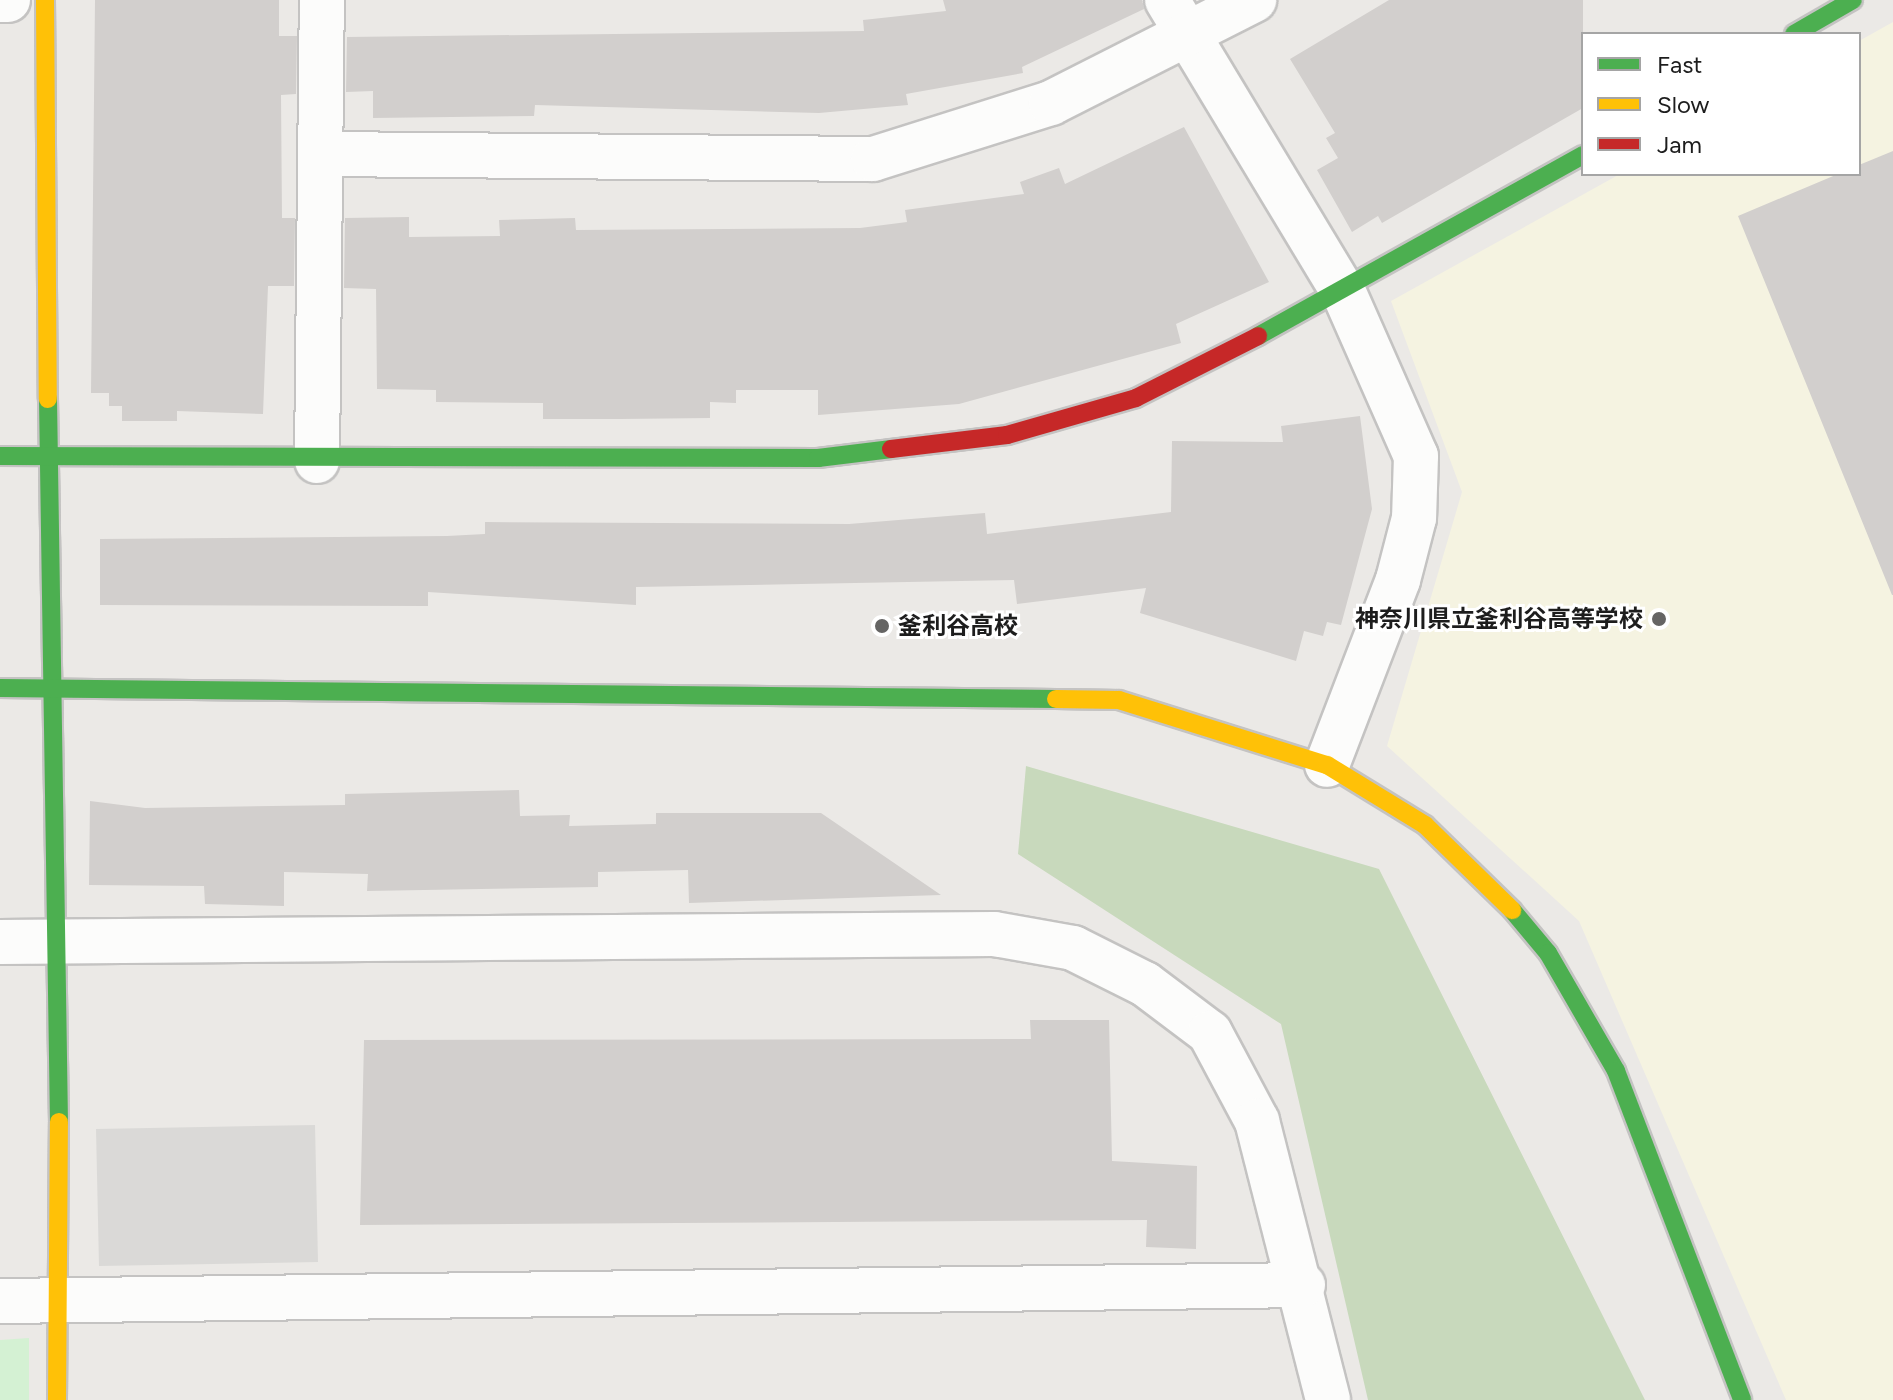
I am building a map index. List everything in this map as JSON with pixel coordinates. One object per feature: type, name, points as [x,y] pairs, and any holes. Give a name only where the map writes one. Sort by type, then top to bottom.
[{"type":"street","points":[[0,0],[8,0]]},
{"type":"street","points":[[45,0],[54,457],[51,689],[61,942],[57,1400]]},
{"type":"street","points":[[317,461],[322,0]]},
{"type":"street","points":[[1167,0],[1344,293],[1416,456],[1414,518],[1398,580],[1327,765]]},
{"type":"street","points":[[322,154],[873,159],[1051,103],[1189,38],[1254,0]]},
{"type":"street","points":[[1797,32],[1853,0]]},
{"type":"street","points":[[0,456],[317,461],[818,458],[1007,435],[1136,398],[1344,293],[1581,156]]},
{"type":"street","points":[[0,688],[1119,700],[1327,765],[1425,825],[1491,885],[1548,953],[1616,1071],[1742,1400]]},
{"type":"street","points":[[0,942],[994,934],[1073,948],[1145,984],[1210,1033],[1257,1121],[1303,1285],[1328,1400]]},
{"type":"street","points":[[0,1301],[58,1303],[1303,1285]]},
{"type":"shaded area","name":"神奈川県立釜利谷高等学校","points":[[1893,22],[1893,1400],[1786,1400],[1579,921],[1387,746],[1462,492],[1391,301],[1616,176],[1861,176],[1861,40]]},
{"type":"shaded area","points":[[315,1125],[318,1262],[99,1266],[96,1129]]},
{"type":"green space","points":[[1026,766],[1379,869],[1645,1400],[1368,1400],[1281,1024],[1018,854]]},
{"type":"green space","points":[[29,1338],[29,1400],[0,1400],[0,1340]]},
{"type":"building","points":[[95,0],[279,0],[279,36],[297,36],[296,94],[281,95],[282,218],[295,218],[294,286],[268,286],[263,414],[177,411],[177,421],[122,421],[122,406],[109,406],[109,393],[91,393]]},
{"type":"building","points":[[943,0],[1142,0],[1144,9],[1022,67],[1023,73],[906,94],[908,105],[819,113],[535,105],[534,116],[373,118],[373,91],[346,92],[347,37],[864,31],[863,20],[946,11]]},
{"type":"building","points":[[1389,0],[1583,0],[1581,109],[1382,223],[1378,216],[1352,232],[1317,170],[1338,158],[1326,138],[1335,133],[1290,59]]},
{"type":"building","points":[[1184,127],[1269,282],[1176,324],[1181,343],[959,404],[818,415],[818,390],[736,390],[736,403],[710,402],[710,418],[543,419],[543,403],[436,402],[436,390],[377,389],[376,289],[344,288],[345,218],[409,217],[409,237],[500,236],[499,220],[575,218],[576,230],[860,228],[907,222],[905,210],[1024,194],[1020,182],[1059,168],[1065,184]]},
{"type":"building","points":[[1893,151],[1893,595],[1738,216],[1833,176],[1861,176],[1861,164]]},
{"type":"building","points":[[1360,416],[1372,509],[1341,625],[1327,622],[1323,636],[1304,631],[1296,661],[1140,613],[1146,588],[1017,604],[1014,580],[636,587],[636,605],[428,592],[428,606],[100,605],[100,539],[447,536],[485,534],[485,522],[849,524],[985,513],[987,534],[1171,512],[1172,441],[1283,442],[1281,426]]},
{"type":"building","points":[[519,790],[520,816],[570,815],[569,826],[656,824],[656,813],[821,813],[941,895],[689,903],[688,870],[598,872],[598,887],[367,891],[368,874],[284,872],[284,906],[205,904],[204,886],[89,885],[90,801],[145,808],[345,805],[345,794]]},
{"type":"building","points":[[1030,1020],[1109,1020],[1112,1161],[1197,1166],[1196,1249],[1146,1247],[1147,1220],[360,1225],[364,1040],[1031,1039]]},
{"type":"traffic: fast","points":[[1797,32],[1853,0]]},
{"type":"traffic: fast","points":[[1258,336],[1581,156]]},
{"type":"traffic: fast","points":[[48,399],[59,1122]]},
{"type":"traffic: fast","points":[[0,456],[818,458],[891,449]]},
{"type":"traffic: fast","points":[[0,688],[1056,699]]},
{"type":"traffic: fast","points":[[1512,910],[1548,953],[1616,1071],[1742,1400]]},
{"type":"traffic: slow","points":[[45,0],[48,399]]},
{"type":"traffic: slow","points":[[1056,699],[1119,700],[1327,765],[1425,825],[1512,910]]},
{"type":"traffic: slow","points":[[57,1400],[59,1122]]},
{"type":"traffic: jam","points":[[891,449],[1007,435],[1136,398],[1258,336]]},
{"type":"place","name":"神奈川県立釜利谷高等学校","points":[[1659,619]]},
{"type":"place","name":"釜利谷高校","points":[[882,626]]}]
